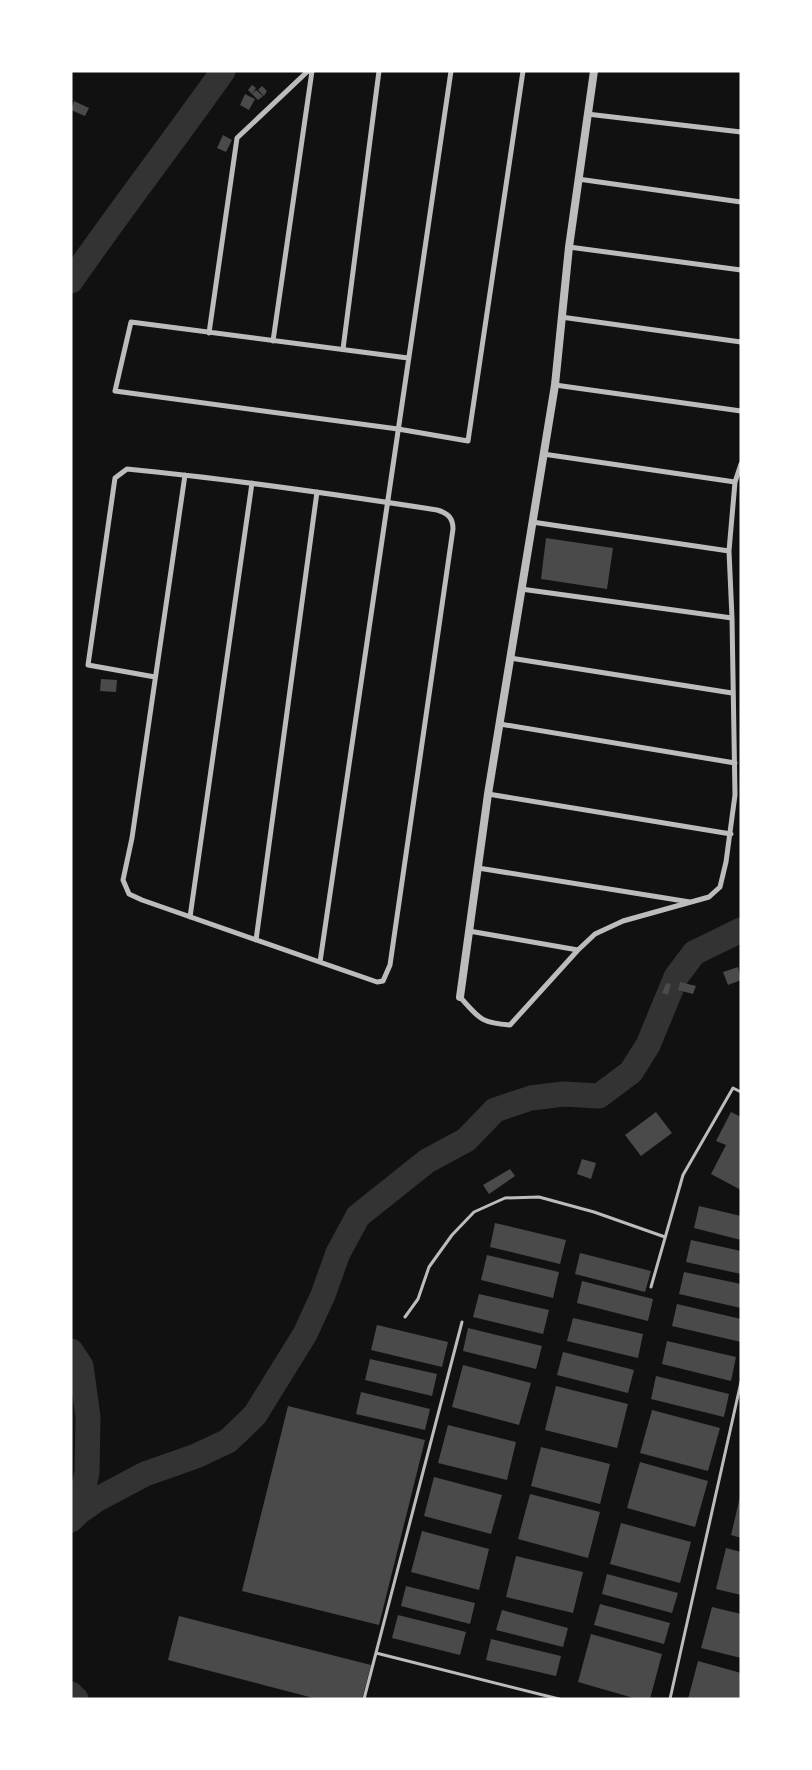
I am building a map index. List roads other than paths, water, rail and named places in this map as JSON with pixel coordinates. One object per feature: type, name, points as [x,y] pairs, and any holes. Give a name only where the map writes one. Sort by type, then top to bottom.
[{"type":"street","points":[[209,333],[237,138],[310,71]]},
{"type":"street","points":[[273,341],[310,71]]},
{"type":"street","points":[[343,350],[379,71]]},
{"type":"street","points":[[320,962],[451,71]]},
{"type":"street","points":[[408,358],[130,322],[115,391],[398,429],[468,441],[523,71]]},
{"type":"street","points":[[594,71],[560,317],[554,385],[488,794],[460,997],[479,1019],[495,1024],[510,1025],[578,950],[595,934],[623,921],[709,897],[720,887],[731,834],[735,795],[729,551],[735,482],[741,464]]},
{"type":"street","points":[[587,114],[741,132]]},
{"type":"street","points":[[578,179],[741,202]]},
{"type":"street","points":[[569,247],[741,270]]},
{"type":"street","points":[[560,317],[741,342]]},
{"type":"street","points":[[554,385],[741,411]]},
{"type":"street","points":[[543,454],[735,482]]},
{"type":"street","points":[[155,677],[88,665],[115,478],[126,469],[185,475],[387,502],[444,512],[453,521],[390,965],[383,981],[377,982],[129,894],[123,880],[132,838],[185,475]]},
{"type":"street","points":[[190,917],[252,484]]},
{"type":"street","points":[[256,940],[317,492]]},
{"type":"street","points":[[532,522],[729,551]]},
{"type":"street","points":[[521,589],[732,618]]},
{"type":"street","points":[[510,658],[732,693]]},
{"type":"street","points":[[500,724],[734,763]]},
{"type":"street","points":[[488,794],[731,834]]},
{"type":"street","points":[[478,868],[692,902]]},
{"type":"street","points":[[469,931],[578,950]]},
{"type":"lane","points":[[651,1287],[683,1175],[733,1088],[741,1092]]},
{"type":"lane","points":[[405,1317],[418,1299],[429,1267],[452,1235],[474,1212],[505,1198],[539,1197],[594,1212],[665,1237]]},
{"type":"lane","points":[[364,1699],[462,1322]]},
{"type":"lane","points":[[670,1699],[741,1382]]},
{"type":"lane","points":[[376,1653],[556,1699]]},
{"type":"waterway","points":[[71,281],[223,71]]},
{"type":"waterway","points":[[71,1520],[96,1500],[145,1474],[196,1456],[228,1441],[255,1415],[305,1334],[323,1295],[338,1253],[358,1216],[427,1161],[466,1140],[495,1110],[531,1098],[563,1094],[599,1096],[631,1072],[648,1045],[676,977],[694,953],[741,930]]},
{"type":"waterway","points":[[71,1351],[81,1366],[88,1417],[87,1472],[79,1512]]},
{"type":"waterway","points":[[71,1694],[76,1699]]}]
